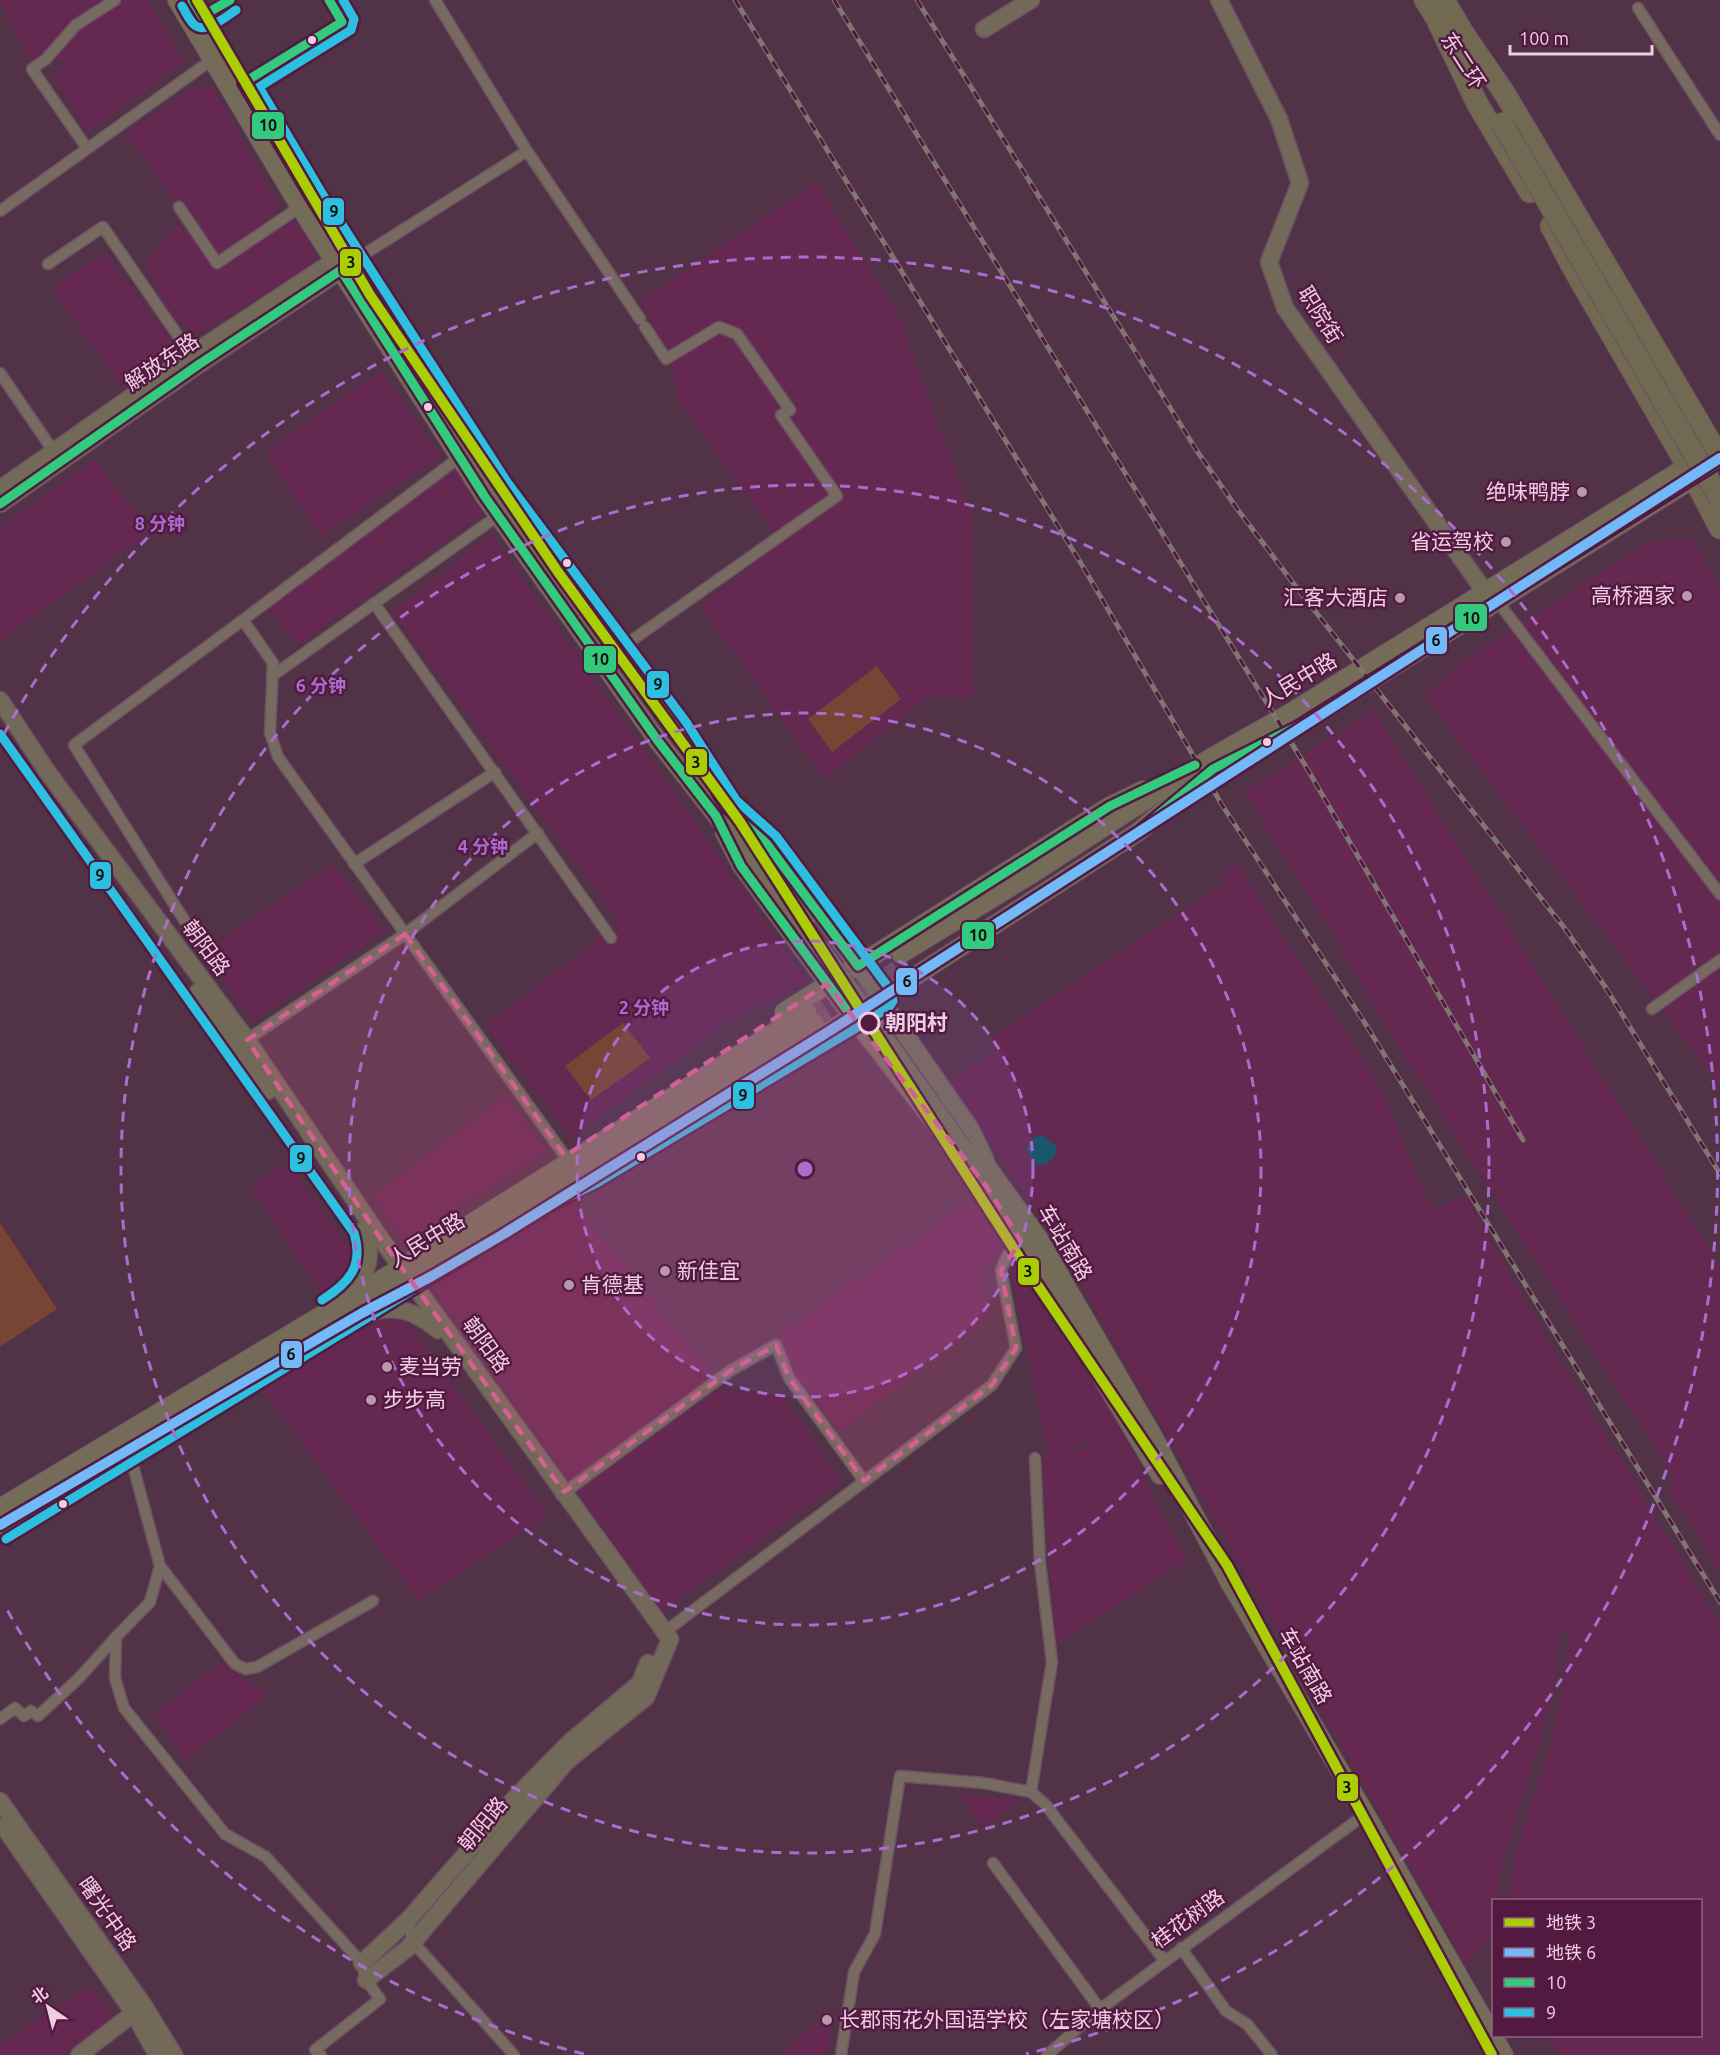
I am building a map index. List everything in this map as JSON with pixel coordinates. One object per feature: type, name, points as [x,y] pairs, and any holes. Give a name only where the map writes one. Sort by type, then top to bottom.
[{"type":"highway","name":"东二环","points":[[1425,0],[1449,25],[1506,120]]},
{"type":"highway","name":"东二环","points":[[1444,0],[1449,25]]},
{"type":"highway","points":[[1449,25],[1478,105],[1553,230],[1691,472],[1720,528]]},
{"type":"highway","points":[[1449,25],[1505,94],[1719,453]]},
{"type":"highway","points":[[1506,120],[1720,479]]},
{"type":"highway","points":[[1506,120],[1720,499]]},
{"type":"main road","points":[[177,0],[300,207],[497,489],[676,729],[722,812]]},
{"type":"main road","points":[[192,0],[313,201],[342,264],[460,457],[658,741],[722,812]]},
{"type":"main road","name":"人民中路","points":[[904,958],[1035,872],[1290,713],[1492,597],[1719,453]]},
{"type":"main road","points":[[537,1191],[565,1156],[827,984],[1110,806],[1213,763]]},
{"type":"main road","points":[[537,1191],[591,1173],[852,1017],[1138,832],[1213,763]]},
{"type":"main road","name":"车站南路","points":[[722,812],[836,950],[989,1178],[1048,1257],[1154,1438],[1230,1583],[1492,2034]]},
{"type":"main road","name":"人民中路","points":[[0,1508],[402,1274],[811,1018]]},
{"type":"main road","name":"车站南路","points":[[989,1178],[1021,1241],[1157,1469],[1491,2055]]},
{"type":"main road","name":"人民中路","points":[[0,1529],[129,1450],[342,1310]]},
{"type":"main road","name":"车站南路","points":[[1494,2037],[1504,2055]]},
{"type":"street","points":[[84,144],[32,69],[46,59],[76,25],[114,0]]},
{"type":"street","points":[[435,0],[527,150],[666,359],[719,327],[737,334],[790,410],[781,415],[837,496],[618,650]]},
{"type":"street","points":[[984,29],[1031,0]]},
{"type":"street","name":"职院街","points":[[1219,0],[1279,119],[1300,183],[1269,262],[1285,308],[1492,597]]},
{"type":"street","points":[[1415,0],[1478,105]]},
{"type":"street","points":[[1452,0],[1505,94]]},
{"type":"street","points":[[1638,8],[1720,135]]},
{"type":"street","points":[[0,211],[213,59]]},
{"type":"street","points":[[342,264],[527,150]]},
{"type":"street","points":[[179,207],[217,263],[300,207]]},
{"type":"street","points":[[48,264],[102,227],[195,360]]},
{"type":"street","name":"解放东路","points":[[0,489],[57,455],[195,360],[342,264]]},
{"type":"street","points":[[0,373],[57,455]]},
{"type":"street","name":"解放东路","points":[[0,504],[57,455]]},
{"type":"street","points":[[196,939],[74,745],[460,457]]},
{"type":"street","points":[[272,676],[499,515]]},
{"type":"street","points":[[1492,597],[1720,894]]},
{"type":"street","points":[[375,603],[611,938]]},
{"type":"street","points":[[243,620],[273,663],[270,734],[278,757],[565,1156]]},
{"type":"street","name":"朝阳路","points":[[0,700],[46,770],[378,1234],[438,1330],[561,1494]]},
{"type":"street","name":"朝阳路","points":[[0,712],[40,773],[242,1044],[365,1228],[402,1274],[662,1634],[670,1640],[646,1697],[567,1761],[413,1942],[366,1980]]},
{"type":"street","points":[[354,864],[495,772]]},
{"type":"street","points":[[722,812],[766,843],[858,966],[970,1128],[989,1178]]},
{"type":"street","points":[[722,812],[741,866],[827,984],[951,1144],[989,1178]]},
{"type":"street","points":[[242,1044],[405,934],[538,833]]},
{"type":"street","points":[[1652,1009],[1720,960]]},
{"type":"street","points":[[342,1310],[362,1278],[370,1260],[370,1245],[365,1228]]},
{"type":"street","points":[[662,1634],[992,1385],[1016,1348],[1001,1270],[1007,1256],[1021,1241]]},
{"type":"street","points":[[342,1310],[400,1309],[414,1313],[438,1330]]},
{"type":"street","points":[[561,1494],[729,1371],[776,1345],[789,1378],[864,1481]]},
{"type":"street","points":[[129,1450],[160,1566],[235,1664],[246,1669],[257,1667],[373,1601]]},
{"type":"street","points":[[1031,1792],[1052,1662],[1040,1563],[1035,1458]]},
{"type":"street","points":[[0,1719],[15,1708],[24,1716],[32,1711],[39,1716],[79,1678],[150,1602],[160,1566]]},
{"type":"street","name":"朝阳路","points":[[362,1963],[408,1920],[514,1799],[570,1742],[640,1683],[662,1634]]},
{"type":"street","points":[[116,1637],[115,1678],[124,1708],[225,1834],[266,1857],[362,1963],[366,1980],[380,1999],[315,2050],[321,2055]]},
{"type":"street","points":[[841,2055],[854,1972],[875,1934],[900,1776],[984,1783],[1031,1792],[1045,1804],[1164,1960]]},
{"type":"street","name":"曙光中路","points":[[0,1802],[144,2006],[174,2055]]},
{"type":"street","name":"曙光中路","points":[[0,1821],[134,2013],[157,2055]]},
{"type":"street","name":"桂花树路","points":[[1047,2055],[1100,2009],[1164,1960],[1356,1821]]},
{"type":"street","points":[[993,1863],[1100,2009]]},
{"type":"street","points":[[408,1920],[413,1942],[514,2055]]},
{"type":"street","points":[[1181,1948],[1226,2011],[1247,2024],[1272,2055]]},
{"type":"street","points":[[79,2055],[134,2013]]},
{"type":"highlighted area","points":[[405,934],[565,1156],[827,984],[987,1187],[1021,1241],[1001,1270],[1016,1348],[992,1385],[864,1481],[789,1378],[776,1345],[730,1371],[564,1492],[378,1235],[247,1040]]},
{"type":"shaded area","points":[[0,0],[147,0],[184,62],[87,132],[53,75],[68,62],[27,57]]},
{"type":"shaded area","points":[[213,87],[280,208],[220,260],[303,216],[318,261],[197,335],[172,316],[144,264],[177,225],[215,259],[126,133],[191,89]]},
{"type":"shaded area","points":[[816,182],[899,317],[973,519],[973,697],[930,695],[825,779],[701,606],[781,542],[679,402],[671,362],[641,300]]},
{"type":"shaded area","points":[[104,253],[177,347],[121,388],[52,287]]},
{"type":"shaded area","points":[[381,371],[441,456],[321,537],[265,453]]},
{"type":"shaded area","points":[[94,460],[150,532],[0,641],[0,528]]},
{"type":"shaded area","points":[[450,461],[484,513],[298,645],[262,599]]},
{"type":"shaded area","points":[[491,534],[808,982],[726,1023],[570,1138],[486,1025],[620,923],[393,612]]},
{"type":"shaded area","points":[[1693,539],[1720,588],[1720,1086],[1425,696],[1461,663],[1649,541]]},
{"type":"shaded area","points":[[877,666],[901,699],[832,752],[808,719]]},
{"type":"shaded area","points":[[1374,711],[1720,1266],[1720,1573],[1668,1488],[1674,1478],[1388,1030],[1339,944],[1244,792]]},
{"type":"shaded area","points":[[1237,863],[1378,1084],[1432,1209],[1465,1196],[1546,1336],[1720,1625],[1720,2055],[1558,2055],[1549,2037],[1702,2037],[1702,1899],[1507,1899],[1519,1842],[1554,1733],[1570,1634],[1560,1628],[1554,1693],[1501,1868],[1496,1899],[1492,1899],[1491,1936],[1466,1965],[1064,1253],[950,1081],[996,1049],[991,1037],[1223,885],[1222,872]]},
{"type":"shaded area","points":[[334,865],[386,931],[252,1022],[203,952]]},
{"type":"shaded area","points":[[623,1023],[650,1058],[591,1100],[565,1066]]},
{"type":"shaded area","points":[[506,1095],[548,1152],[403,1242],[373,1195]]},
{"type":"shaded area","points":[[288,1163],[358,1259],[321,1293],[251,1185]]},
{"type":"shaded area","points":[[971,1200],[1001,1243],[981,1274],[990,1316],[841,1431],[768,1343]]},
{"type":"shaded area","points":[[574,1201],[723,1390],[782,1395],[841,1482],[662,1611],[430,1285]]},
{"type":"shaded area","points":[[0,1223],[57,1309],[0,1347]]},
{"type":"shaded area","points":[[1007,1256],[1121,1424],[1161,1515],[1188,1560],[1056,1644],[1042,1455],[1048,1454]],"holes":[[[1110,1430],[1089,1441],[1092,1447],[1061,1452]]]},
{"type":"shaded area","points":[[394,1304],[548,1515],[418,1600],[260,1386]]},
{"type":"shaded area","points":[[220,1663],[269,1694],[185,1760],[155,1713]]},
{"type":"shaded area","points":[[958,1794],[1021,1800],[983,1827]]},
{"type":"shaded area","points":[[89,1986],[115,2019],[66,2055],[0,2055],[0,2043]]},
{"type":"shaded area","name":"长郡雨花外国语学校（左家塘校区）","points":[[835,2007],[827,2055],[780,2055],[806,2032]]},
{"type":"water","points":[[1041,1135],[1052,1144],[1056,1143],[1056,1148],[1051,1161],[1038,1165],[1033,1164],[1034,1160],[1027,1152],[1032,1139]]},
{"type":"tunnel","points":[[814,1023],[907,963]]},
{"type":"tunnel","points":[[807,1012],[848,986]]},
{"type":"railway","points":[[735,0],[1085,570],[1222,805],[1363,1020],[1720,1602]]},
{"type":"railway","points":[[834,0],[1305,765],[1523,1140]]},
{"type":"railway","points":[[917,0],[1197,451],[1300,592],[1566,930],[1606,988],[1720,1174]]},
{"type":"metro line","name":"3","points":[[197,0],[370,295],[558,572],[740,822],[1030,1274],[1227,1565],[1492,2055]]},
{"type":"metro line","name":"6","points":[[0,1525],[362,1313],[502,1235],[831,1030],[1720,458]]},
{"type":"transit line","name":"10","points":[[192,0],[202,16],[230,0]]},
{"type":"transit line","name":"10","points":[[329,0],[342,22],[243,83],[313,201],[369,288]]},
{"type":"transit line","name":"9","points":[[6,1539],[550,1206],[597,1183],[858,1027],[889,1007],[893,1001],[891,991],[776,836],[736,800],[686,722],[507,482],[323,195],[259,87],[351,30],[354,19],[343,0]]},
{"type":"transit line","name":"9","points":[[182,6],[192,22],[201,28],[217,23],[236,10]]},
{"type":"transit line","name":"10","points":[[0,504],[198,365],[341,270],[485,497],[658,741],[716,816],[741,866],[852,1017],[1138,832],[1213,769],[1298,726],[1720,462]]},
{"type":"transit line","name":"9","points":[[0,734],[354,1233],[357,1255],[352,1272],[340,1287],[322,1300]]},
{"type":"transit line","name":"10","points":[[718,794],[727,808],[766,843],[858,966],[1110,806],[1195,765]]},
{"type":"place","name":"绝味鸭脖","points":[[1582,492]]},
{"type":"place","name":"省运驾校","points":[[1506,542]]},
{"type":"place","name":"高桥酒家","points":[[1687,596]]},
{"type":"place","name":"汇客大酒店","points":[[1400,598]]},
{"type":"place","name":"朝阳村","points":[[869,1023]]},
{"type":"place","name":"新佳宜","points":[[665,1271]]},
{"type":"place","name":"肯德基","points":[[569,1285]]},
{"type":"place","name":"麦当劳","points":[[387,1367]]},
{"type":"place","name":"步步高","points":[[371,1400]]},
{"type":"place","name":"长郡雨花外国语学校（左家塘校区）","points":[[827,2020]]}]
